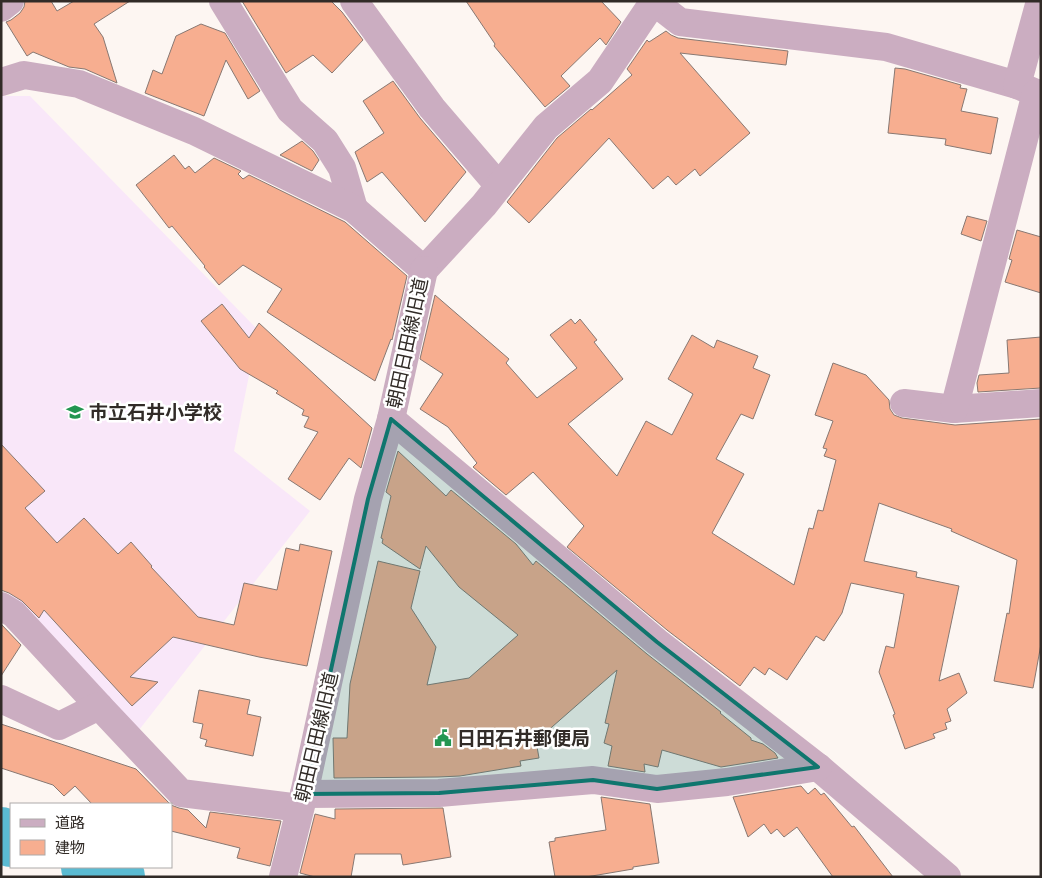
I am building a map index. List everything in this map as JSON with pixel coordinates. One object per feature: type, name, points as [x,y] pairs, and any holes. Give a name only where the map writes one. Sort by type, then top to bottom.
[{"type":"street","points":[[1,8],[10,1]]},
{"type":"street","points":[[223,1],[290,110],[325,141],[338,161],[342,168],[354,209]]},
{"type":"street","points":[[354,1],[432,108],[499,186]]},
{"type":"street","points":[[954,409],[1031,91],[1040,1]]},
{"type":"street","points":[[424,270],[484,205],[546,128],[600,81],[654,2],[680,22],[886,47],[1031,91]]},
{"type":"street","name":"朝田日田線旧道","points":[[1,82],[24,75],[79,84],[194,131],[354,209],[424,270],[391,419],[368,499],[302,801],[283,877]]},
{"type":"street","points":[[904,403],[954,409],[1041,403]]},
{"type":"street","points":[[391,419],[657,642],[818,767],[947,877]]},
{"type":"street","points":[[1,606],[14,614],[181,793],[302,801],[593,780],[658,789],[728,782],[818,767]]},
{"type":"street","points":[[1,699],[59,726],[99,706]]},
{"type":"highlighted area","points":[[391,419],[657,642],[818,767],[657,789],[593,780],[439,793],[304,794],[368,499]]},
{"type":"shaded area","points":[[1,96],[30,96],[258,330],[234,451],[310,511],[139,730],[12,596],[1,588]]},
{"type":"building","points":[[25,1],[51,1],[57,11],[74,1],[130,1],[94,24],[103,37],[117,83],[85,69],[69,67],[33,52],[27,56],[6,22],[20,13]]},
{"type":"building","points":[[242,1],[331,1],[342,12],[363,40],[332,73],[313,55],[286,73]]},
{"type":"building","points":[[466,1],[601,1],[621,22],[606,45],[600,38],[561,76],[570,86],[545,107],[494,46],[495,44]]},
{"type":"building","points":[[201,24],[225,33],[260,91],[248,99],[226,60],[204,116],[145,93],[153,70],[162,74],[176,36]]},
{"type":"building","points":[[666,31],[678,38],[788,51],[786,65],[680,53],[750,133],[700,176],[695,169],[676,185],[668,176],[653,189],[609,138],[529,223],[507,202],[557,138],[632,75],[627,69],[647,40],[649,42]]},
{"type":"building","points":[[895,68],[905,69],[961,85],[960,88],[967,89],[961,111],[998,118],[991,154],[945,145],[946,139],[888,133]]},
{"type":"building","points":[[393,81],[420,118],[466,172],[425,222],[382,172],[367,182],[355,152],[384,133],[363,101]]},
{"type":"building","points":[[302,141],[313,151],[319,160],[312,171],[280,155]]},
{"type":"building","points":[[174,155],[185,169],[189,166],[195,173],[214,158],[241,171],[238,174],[243,179],[249,175],[345,222],[407,276],[392,340],[375,381],[267,312],[282,289],[243,265],[219,285],[172,226],[169,228],[136,185]]},
{"type":"building","points":[[967,216],[987,221],[981,241],[961,234]]},
{"type":"building","points":[[1017,230],[1041,237],[1041,293],[1005,282],[1012,260],[1009,259]]},
{"type":"building","points":[[435,295],[509,359],[506,363],[537,398],[577,368],[550,335],[571,319],[575,324],[580,319],[597,340],[594,342],[623,379],[568,424],[617,476],[646,421],[672,435],[693,394],[668,379],[692,335],[714,348],[717,340],[758,356],[753,368],[770,375],[753,419],[741,414],[716,459],[744,474],[712,533],[794,585],[809,528],[813,529],[818,510],[823,511],[836,460],[824,456],[827,449],[823,448],[833,421],[815,415],[833,363],[866,375],[889,400],[890,409],[894,415],[902,418],[955,425],[1041,419],[1041,644],[1033,688],[994,681],[1007,613],[1009,614],[1017,560],[951,531],[952,529],[879,503],[864,561],[917,572],[916,577],[959,586],[939,681],[959,673],[967,693],[947,709],[951,721],[945,723],[947,729],[933,734],[935,738],[905,749],[893,715],[895,714],[879,672],[886,646],[894,648],[904,594],[851,583],[842,613],[824,641],[816,636],[787,680],[769,668],[765,675],[754,667],[740,686],[667,630],[567,547],[584,526],[533,472],[506,495],[473,467],[477,463],[448,427],[420,409],[443,374],[420,359]]},
{"type":"building","points":[[222,304],[249,338],[259,323],[372,428],[361,468],[349,458],[320,500],[288,479],[318,432],[304,427],[309,417],[302,415],[304,410],[276,393],[278,391],[240,369],[201,321]]},
{"type":"building","points":[[1041,337],[1041,388],[978,392],[977,383],[979,375],[1009,373],[1007,340]]},
{"type":"building","points":[[1,444],[45,491],[25,508],[57,543],[84,518],[118,554],[131,542],[151,567],[198,617],[234,625],[244,583],[277,590],[286,548],[299,551],[300,544],[332,551],[307,666],[173,637],[130,677],[158,682],[132,706],[44,610],[39,618],[22,601],[1,590]]},
{"type":"building","points":[[398,451],[446,496],[451,490],[516,544],[533,565],[536,561],[647,654],[721,712],[751,740],[763,744],[775,753],[778,758],[721,767],[662,750],[658,767],[644,764],[645,772],[608,766],[612,746],[604,743],[609,724],[605,723],[617,670],[536,741],[539,758],[520,761],[521,766],[460,776],[334,778],[333,738],[347,738],[350,684],[378,561],[420,571],[411,608],[436,647],[427,685],[469,678],[518,635],[459,587],[426,546],[420,569],[382,543],[383,539],[381,538],[391,496],[386,492]]},
{"type":"building","points":[[1,624],[21,645],[1,676]]},
{"type":"building","points":[[199,690],[250,700],[247,714],[261,717],[253,756],[205,746],[207,740],[200,738],[203,724],[193,722]]},
{"type":"building","points":[[1,724],[136,769],[169,803],[91,803],[75,786],[64,796],[53,785],[1,768]]},
{"type":"building","points":[[801,786],[808,794],[815,788],[821,795],[824,793],[852,827],[854,826],[893,877],[833,877],[797,827],[784,837],[777,829],[771,834],[764,824],[748,837],[733,797]]},
{"type":"building","points":[[601,797],[650,804],[659,863],[586,877],[555,877],[549,842],[555,841],[555,838],[606,830]]},
{"type":"building","points":[[172,805],[188,810],[206,828],[210,812],[281,821],[270,866],[237,858],[240,848],[172,831]]},
{"type":"building","points":[[443,808],[451,857],[403,865],[401,854],[355,854],[351,877],[315,877],[300,873],[315,814],[335,819],[335,809]]},
{"type":"waterway","points":[[1,835],[10,839]]},
{"type":"waterway","points":[[92,868],[117,877]]},
{"type":"place","name":"市立石井小学校","points":[[75,412]]},
{"type":"place","name":"日田石井郵便局","points":[[443,738]]}]
